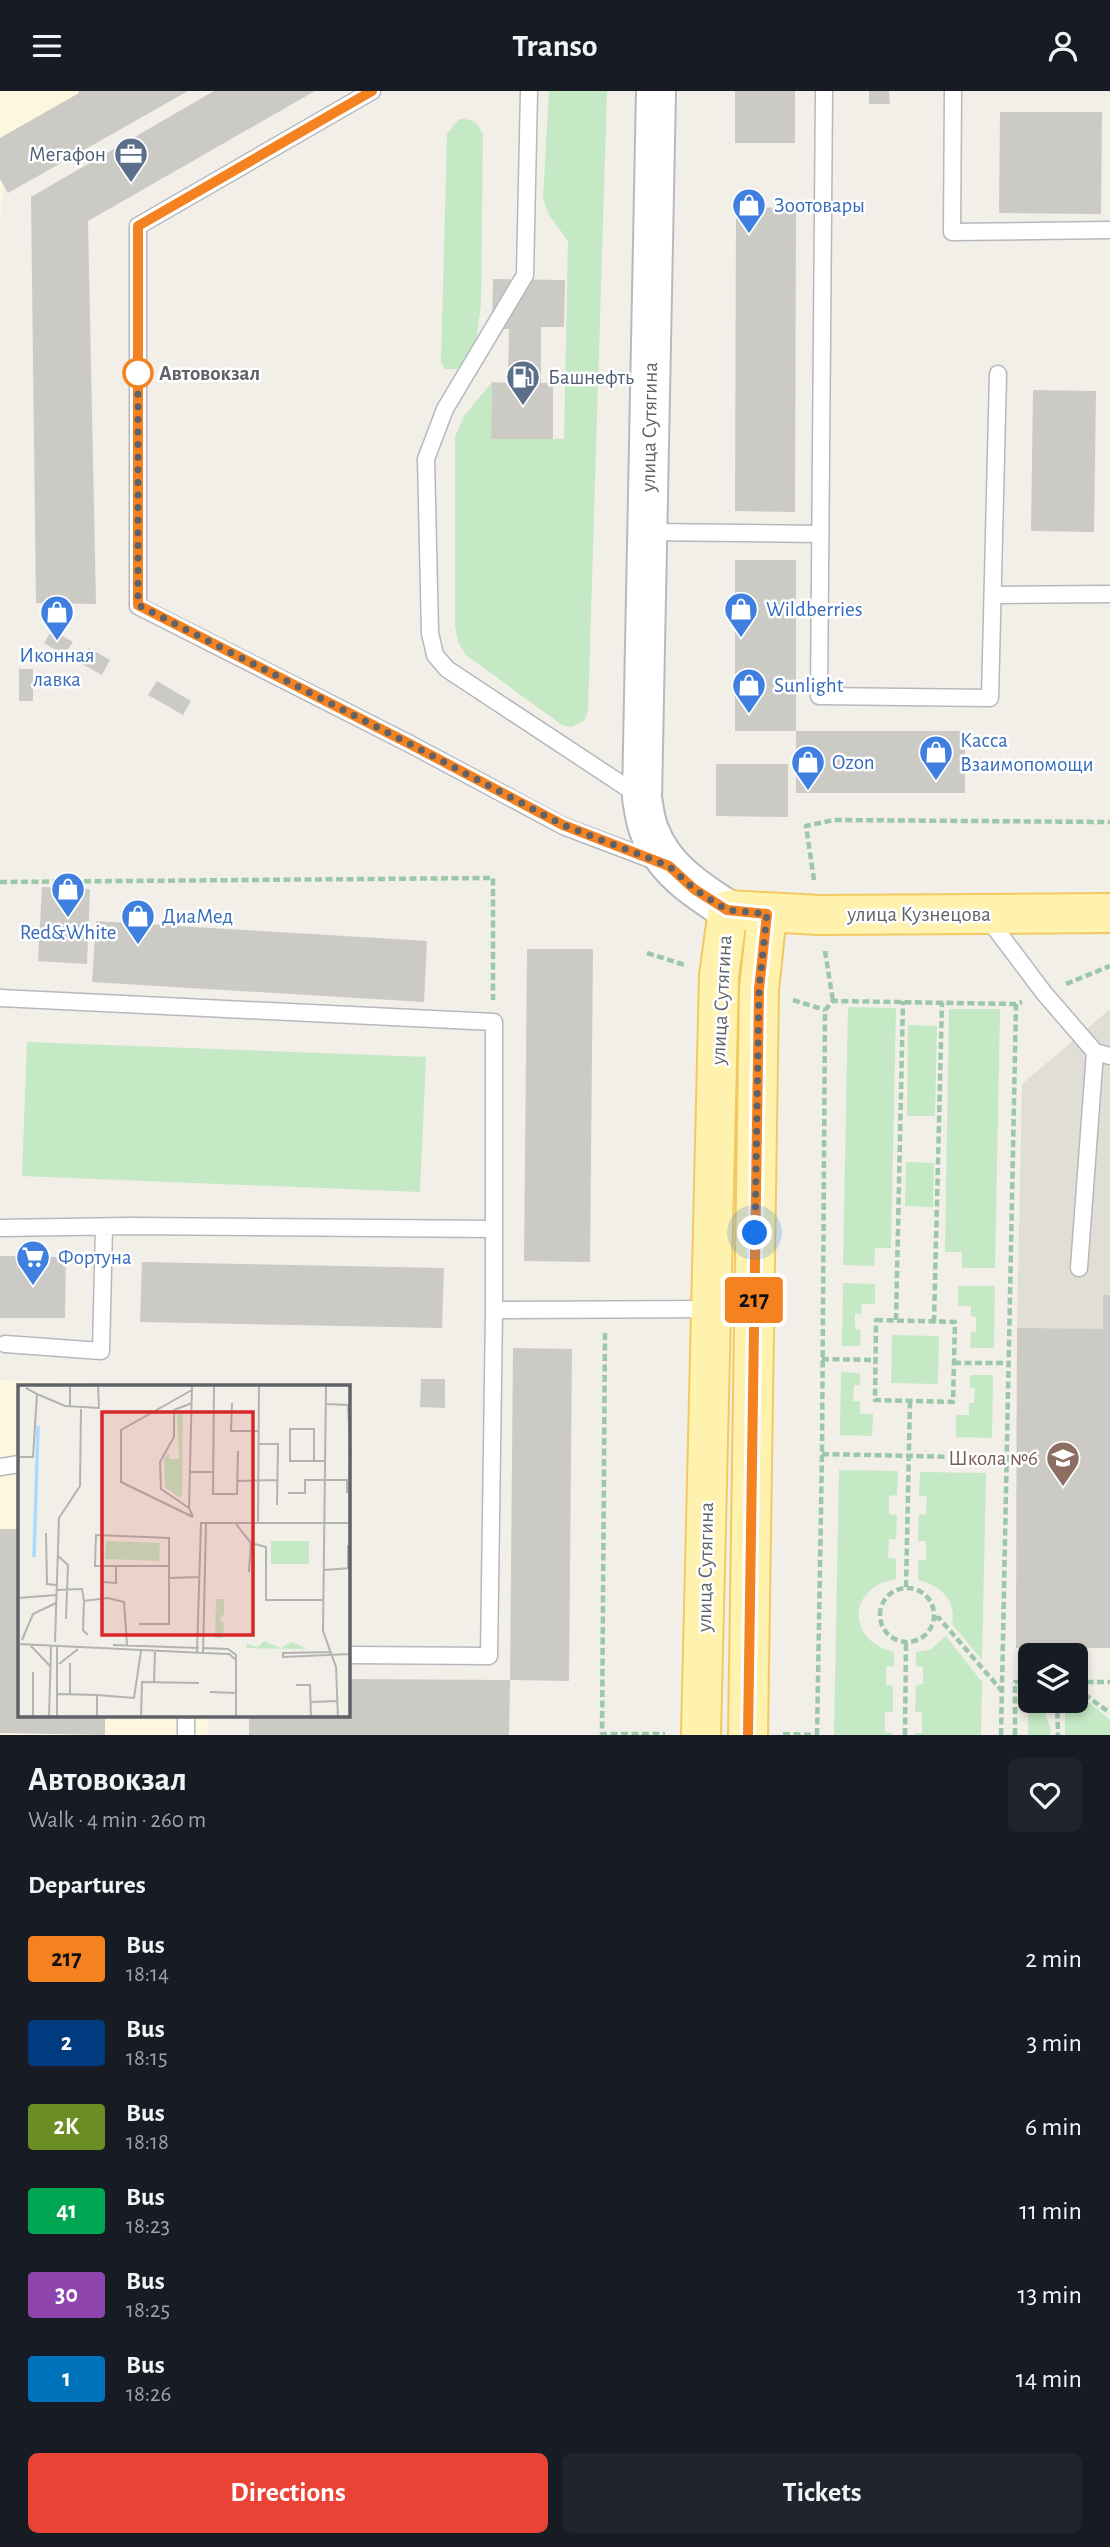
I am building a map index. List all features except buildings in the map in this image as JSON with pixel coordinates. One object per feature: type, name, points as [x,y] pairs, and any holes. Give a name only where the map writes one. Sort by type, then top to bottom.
[{"type":"main road","name":"улица Кузнецова","points":[[727,910],[767,914],[1110,913]]},
{"type":"main road","name":"улица Сутягина","points":[[701,1735],[719,976],[727,910]]},
{"type":"main road","name":"улица Сутягина","points":[[748,1735],[759,989],[767,914]]},
{"type":"street","name":"улица Сутягина","points":[[656,91],[642,798],[649,830],[669,866],[694,889],[727,910]]},
{"type":"lane","points":[[372,91],[138,226],[138,605],[563,825],[669,866]]},
{"type":"lane","points":[[529,91],[525,275],[445,409],[426,459],[430,633],[435,655],[447,669],[642,798]]},
{"type":"lane","points":[[824,91],[819,696],[990,698],[998,374]]},
{"type":"lane","points":[[953,91],[952,232],[1110,230]]},
{"type":"lane","points":[[647,532],[820,534]]},
{"type":"lane","points":[[993,595],[1110,594]]},
{"type":"lane","points":[[984,914],[1044,992],[1103,1054],[1079,1268]]},
{"type":"lane","points":[[0,998],[494,1022],[494,1310],[489,1656],[350,1655]]},
{"type":"lane","points":[[5,1345],[101,1351],[104,1227]]},
{"type":"lane","points":[[0,1228],[494,1229]]},
{"type":"lane","points":[[494,1310],[713,1309]]},
{"type":"lane","points":[[0,1467],[18,1465]]},
{"type":"lane","points":[[186,1717],[186,1735]]},
{"type":"path","points":[[834,820],[1110,821]]},
{"type":"path","points":[[0,882],[493,878],[494,1022]]},
{"type":"path","points":[[748,1735],[817,1735],[825,1010],[833,1001],[1016,1004],[1001,1735]]},
{"type":"path","points":[[896,1321],[903,1001]]},
{"type":"path","points":[[934,1322],[942,1002]]},
{"type":"path","points":[[605,1310],[602,1734],[701,1735]]},
{"type":"path","points":[[876,1320],[896,1321],[955,1322],[953,1402],[875,1400],[876,1320]]},
{"type":"path","points":[[822,1359],[876,1360]]},
{"type":"path","points":[[954,1363],[1009,1363]]},
{"type":"path","points":[[906,1587],[910,1401]]},
{"type":"path","points":[[822,1454],[1007,1458]]},
{"type":"path","points":[[906,1587],[922,1591],[932,1603],[935,1618],[930,1630],[919,1639],[906,1642],[893,1637],[884,1628],[880,1615],[884,1601],[893,1591],[906,1587]]},
{"type":"path","points":[[935,1618],[939,1618],[1003,1692]]},
{"type":"path","points":[[905,1735],[906,1642]]},
{"type":"path","points":[[1014,1735],[1015,1682],[1018,1682]]},
{"type":"path","points":[[1088,1682],[1110,1682]]},
{"type":"path","points":[[1088,1697],[1110,1713]]},
{"type":"path","points":[[1057,1713],[1058,1735]]},
{"type":"shaded area","points":[[0,91],[133,91],[5,164],[0,224]]},
{"type":"shaded area","name":"Школа №6","points":[[1110,1009],[1110,1648],[1088,1648],[1088,1643],[1018,1643],[1016,1648],[1017,1328],[1022,1084]]},
{"type":"shaded area","points":[[0,1380],[165,1385],[18,1385],[18,1717],[208,1717],[208,1735],[0,1735]]},
{"type":"green space","points":[[549,91],[607,91],[588,711],[584,721],[571,727],[562,725],[466,655],[458,642],[455,626],[455,436],[464,416],[492,382],[491,438],[564,439],[568,241],[548,213],[543,199]]},
{"type":"green space","points":[[459,119],[474,122],[483,134],[481,304],[476,342],[466,361],[457,369],[445,369],[441,362],[447,134]]},
{"type":"green space","points":[[848,1007],[896,1008],[891,1248],[875,1248],[874,1266],[843,1265]]},
{"type":"green space","points":[[949,1009],[1000,1009],[995,1268],[962,1268],[962,1252],[945,1252]]},
{"type":"green space","points":[[908,1025],[937,1026],[935,1116],[907,1116]]},
{"type":"green space","points":[[27,1042],[426,1057],[420,1192],[22,1176]]},
{"type":"green space","points":[[906,1162],[934,1163],[933,1207],[905,1206]]},
{"type":"green space","points":[[843,1283],[875,1284],[875,1304],[862,1304],[861,1314],[855,1314],[855,1329],[861,1330],[860,1346],[842,1346]]},
{"type":"green space","points":[[958,1286],[995,1286],[994,1348],[970,1348],[971,1331],[976,1332],[976,1317],[971,1316],[971,1306],[958,1306]]},
{"type":"green space","points":[[892,1335],[939,1336],[938,1384],[891,1383]]},
{"type":"green space","points":[[841,1372],[860,1373],[860,1385],[854,1385],[853,1401],[860,1401],[860,1414],[873,1414],[872,1436],[840,1435]]},
{"type":"green space","points":[[970,1375],[993,1375],[992,1438],[956,1437],[956,1415],[969,1415],[969,1403],[974,1403],[975,1388],[970,1388]]},
{"type":"green space","points":[[839,1470],[898,1471],[897,1495],[889,1496],[889,1514],[897,1515],[896,1539],[889,1539],[888,1558],[896,1559],[896,1579],[880,1584],[868,1592],[861,1603],[859,1614],[867,1637],[878,1646],[894,1652],[894,1666],[886,1667],[886,1685],[893,1686],[893,1712],[885,1712],[885,1732],[892,1735],[834,1735]]},
{"type":"green space","points":[[920,1472],[986,1473],[982,1660],[952,1624],[952,1607],[945,1595],[933,1585],[918,1580],[918,1560],[926,1560],[926,1541],[918,1541],[919,1515],[926,1514],[927,1496],[919,1496]]},
{"type":"green space","points":[[946,1636],[982,1682],[981,1735],[915,1735],[922,1733],[922,1712],[915,1712],[916,1685],[923,1684],[923,1667],[916,1666],[916,1652],[930,1650]]},
{"type":"green space","points":[[1088,1701],[1110,1720],[1110,1735],[1065,1735],[1065,1713],[1088,1713]]},
{"type":"green space","points":[[1045,1713],[1051,1729],[1050,1735],[1028,1735],[1028,1714]]},
{"type":"bus line","name":"217","points":[[372,91],[138,226],[138,605],[563,825],[669,866],[694,889],[727,910],[767,914],[759,989],[748,1735]]},
{"type":"place","name":"Мегафон","points":[[131,184]]},
{"type":"place","name":"Зоотовары","points":[[749,235]]},
{"type":"place","name":"Автовокзал","points":[[138,373]]},
{"type":"place","name":"Башнефть","points":[[523,407]]},
{"type":"place","name":"Wildberries","points":[[741,639]]},
{"type":"place","name":"Иконная лавка","points":[[57,642]]},
{"type":"place","name":"Sunlight","points":[[749,715]]},
{"type":"place","name":"Касса Взаимопомощи","points":[[936,782]]},
{"type":"place","name":"Ozon","points":[[808,792]]},
{"type":"place","name":"Red&White","points":[[68,919]]},
{"type":"place","name":"ДиаМед","points":[[138,946]]},
{"type":"place","name":"Фортуна","points":[[33,1287]]},
{"type":"place","name":"Школа №6","points":[[1063,1488]]},
{"type":"route","points":[[138,373],[138,605],[563,825],[669,866],[694,889],[727,910],[767,914],[759,989],[755,1233]]}]
